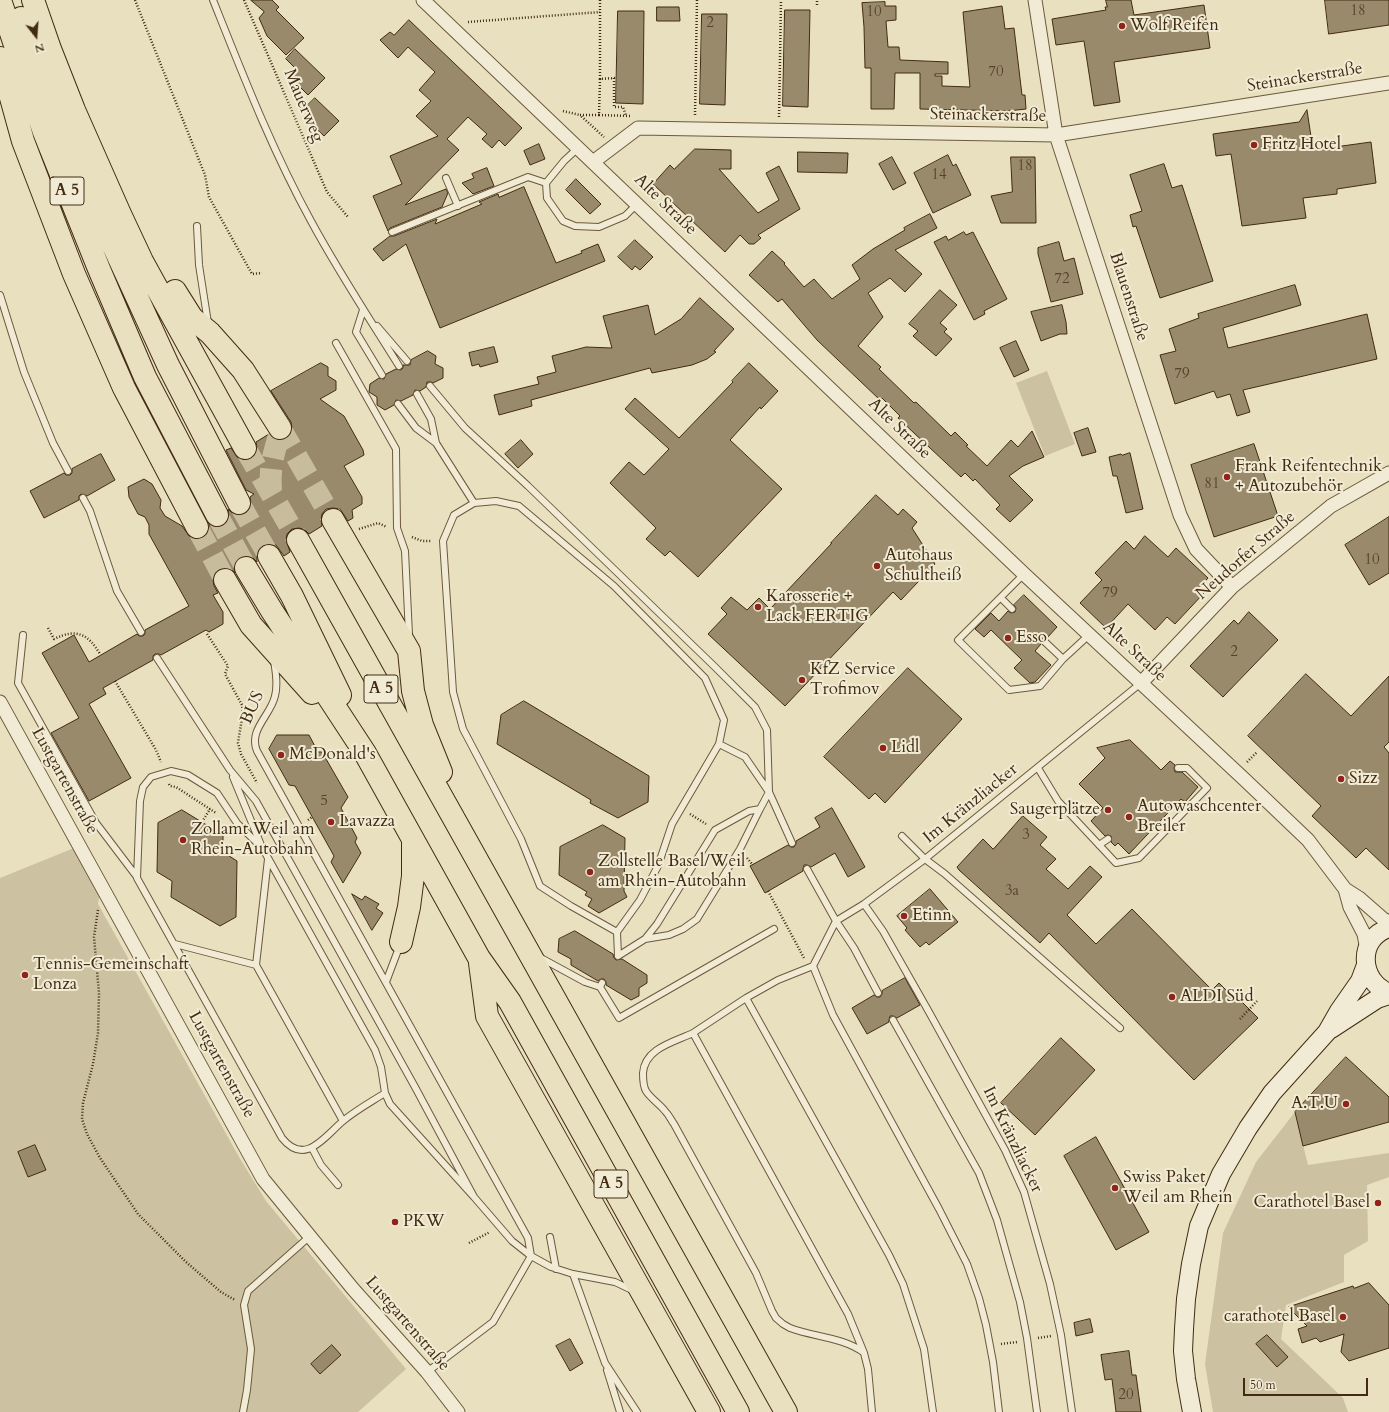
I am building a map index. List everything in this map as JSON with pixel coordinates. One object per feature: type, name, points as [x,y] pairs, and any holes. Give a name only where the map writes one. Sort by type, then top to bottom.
[{"type":"highway","name":"A 5","points":[[0,0],[44,132],[102,276],[145,377],[217,515]]},
{"type":"highway","name":"A 5","points":[[15,0],[58,119],[105,227],[168,365],[239,503]]},
{"type":"highway","name":"A 5","points":[[33,0],[62,79],[142,261],[245,448]]},
{"type":"highway","points":[[49,0],[60,38],[62,79]]},
{"type":"highway","name":"A 5","points":[[0,58],[23,141],[74,274],[124,388],[197,527]]},
{"type":"highway","points":[[142,261],[171,286],[192,318],[210,333],[243,370],[280,428]]},
{"type":"highway","points":[[333,520],[409,651],[413,691],[422,725],[450,796],[464,838]]},
{"type":"highway","name":"A 5","points":[[298,540],[786,1412]]},
{"type":"highway","name":"A 5","points":[[269,556],[292,596],[338,690],[365,753]]},
{"type":"highway","name":"A 5","points":[[246,568],[272,611],[365,753],[479,958],[510,1002],[738,1412]]},
{"type":"highway","name":"A 5","points":[[225,580],[251,625],[365,753]]},
{"type":"highway","points":[[401,942],[409,907],[413,876],[413,839]]},
{"type":"highway","points":[[479,958],[487,1016],[642,1295],[709,1412]]},
{"type":"main road","points":[[1192,1412],[1183,1351],[1186,1299],[1191,1264],[1199,1226],[1221,1174],[1248,1128],[1272,1092],[1327,1032],[1339,1011],[1360,981],[1371,941],[1378,934],[1389,928]]},
{"type":"main road","points":[[1366,958],[1369,975],[1374,984],[1389,994]]},
{"type":"main road","points":[[1327,1032],[1377,999],[1389,994]]},
{"type":"street","name":"Alte Straße","points":[[424,0],[1024,574],[1308,840],[1345,889],[1350,907],[1364,934],[1366,958]]},
{"type":"street","name":"Blauenstraße","points":[[1034,0],[1056,135],[1180,516],[1196,549],[1232,587]]},
{"type":"street","name":"Steinackerstraße","points":[[593,162],[638,128],[1056,135],[1389,83]]},
{"type":"street","name":"Neudorfer Straße","points":[[1141,683],[1232,587],[1332,506],[1389,472]]},
{"type":"street","name":"Lustgartenstraße","points":[[0,702],[263,1178],[309,1237],[427,1372],[458,1412]]},
{"type":"street","name":"Alte Straße","points":[[1345,889],[1360,898],[1383,919],[1389,922]]},
{"type":"lane","points":[[213,0],[260,116],[311,221],[363,310],[399,366]]},
{"type":"lane","points":[[578,148],[564,161],[546,184],[547,198],[563,221],[575,226],[599,227],[625,216],[637,204]]},
{"type":"lane","points":[[392,232],[528,177],[546,184]]},
{"type":"lane","points":[[446,178],[458,206]]},
{"type":"lane","points":[[197,226],[199,265],[210,333]]},
{"type":"lane","points":[[0,295],[24,372],[53,443],[68,471]]},
{"type":"lane","points":[[363,310],[407,361]]},
{"type":"lane","points":[[363,310],[356,332],[382,375]]},
{"type":"lane","points":[[336,343],[396,448],[397,528],[405,551],[409,651]]},
{"type":"lane","points":[[430,386],[465,428],[540,497],[715,667],[755,708],[767,730],[769,792],[740,849],[697,919],[683,929],[669,935],[645,939]]},
{"type":"lane","points":[[417,394],[431,419],[436,443],[474,503]]},
{"type":"lane","points":[[398,404],[416,428],[436,443]]},
{"type":"lane","points":[[83,498],[90,512],[117,591],[141,632]]},
{"type":"lane","points":[[617,932],[571,906],[540,886],[521,839],[463,729],[453,692],[443,541],[454,515],[474,503],[496,501],[519,506],[614,586],[705,678],[724,720],[719,744],[672,824],[658,866],[640,900],[617,932],[618,956],[645,939],[657,924],[715,830],[749,811],[760,809]]},
{"type":"lane","points":[[1024,574],[958,640],[1009,690],[1040,686],[1063,659],[1089,635]]},
{"type":"lane","points":[[1001,598],[1012,609]]},
{"type":"lane","points":[[23,635],[18,683],[96,823],[137,878],[282,1138],[289,1146],[296,1149],[306,1150],[312,1148],[318,1145],[343,1121],[385,1093]]},
{"type":"lane","points":[[1045,642],[1063,659]]},
{"type":"lane","name":"BUS","points":[[271,646],[275,667],[275,696],[257,732],[255,744],[257,751],[386,982]]},
{"type":"lane","points":[[156,658],[230,770],[256,801],[415,1086],[474,1197]]},
{"type":"lane","name":"Im Kränzliacker","points":[[1120,1028],[945,874],[925,859],[1141,683]]},
{"type":"lane","points":[[719,744],[745,757],[769,792],[792,843]]},
{"type":"lane","points":[[1038,768],[1058,800],[1116,863],[1139,858],[1206,788],[1187,768],[1178,768]]},
{"type":"lane","points":[[230,770],[263,849],[375,1050],[381,1067],[385,1093],[390,1104],[499,1227],[512,1241],[531,1256],[556,1269],[573,1274],[615,1282],[642,1295]]},
{"type":"lane","points":[[137,878],[140,801],[143,787],[151,777],[171,771],[188,775],[217,793],[237,823],[263,849]]},
{"type":"lane","points":[[864,1354],[858,1349],[840,1341],[790,1328],[776,1318],[768,1303],[756,1273],[674,1124],[665,1110],[652,1099],[645,1090],[643,1080],[644,1070],[648,1058],[657,1049],[693,1033],[746,998],[778,980],[811,967],[836,921],[864,904],[925,859],[902,836]]},
{"type":"lane","points":[[1099,845],[1108,839]]},
{"type":"lane","points":[[268,858],[256,965],[343,1121]]},
{"type":"lane","points":[[807,869],[836,921],[854,948],[878,993]]},
{"type":"lane","name":"Im Kränzliacker","points":[[864,904],[883,931],[929,1012],[1005,1150],[1024,1192],[1050,1284],[1061,1335],[1072,1412]]},
{"type":"lane","points":[[528,951],[585,982],[601,985],[618,1018],[774,929]]},
{"type":"lane","points":[[401,942],[386,982],[528,1238],[531,1256],[493,1322],[427,1372]]},
{"type":"lane","points":[[175,944],[256,965]]},
{"type":"lane","points":[[811,967],[833,1015],[939,1209],[967,1264],[979,1298],[986,1325],[1000,1412]]},
{"type":"lane","points":[[746,998],[889,1256],[903,1284],[924,1349],[933,1412]]},
{"type":"lane","points":[[893,1020],[979,1173],[997,1220],[1020,1302],[1027,1338],[1037,1412]]},
{"type":"lane","points":[[693,1033],[848,1314],[864,1354],[868,1369],[872,1412]]},
{"type":"lane","points":[[312,1148],[321,1165],[338,1185]]},
{"type":"lane","points":[[243,1412],[251,1349],[244,1305],[248,1291],[309,1237]]},
{"type":"lane","points":[[550,1237],[556,1269]]},
{"type":"lane","points":[[573,1274],[605,1363],[620,1412]]},
{"type":"lane","points":[[605,1363],[637,1412]]},
{"type":"path","points":[[135,0],[204,175],[209,197],[252,274],[262,273]]},
{"type":"path","name":"Mauerweg","points":[[244,0],[327,192],[348,217]]},
{"type":"path","points":[[599,115],[600,0]]},
{"type":"path","points":[[695,118],[697,0]]},
{"type":"path","points":[[779,119],[781,0]]},
{"type":"path","points":[[817,0],[817,5]]},
{"type":"path","points":[[472,27],[466,22],[600,12]]},
{"type":"path","points":[[600,79],[614,78],[614,107],[623,107],[626,116]]},
{"type":"path","points":[[560,110],[580,115],[633,116]]},
{"type":"path","points":[[580,115],[614,146]]},
{"type":"path","points":[[48,628],[54,639],[76,632],[83,635],[96,646],[100,654]]},
{"type":"path","points":[[207,634],[228,666],[225,674],[242,705],[243,712],[238,743],[241,754],[259,786]]},
{"type":"path","points":[[1246,762],[1258,752]]},
{"type":"path","points":[[202,822],[210,809]]},
{"type":"path","points":[[624,862],[658,866]]},
{"type":"path","points":[[101,886],[94,937],[98,993],[98,1034],[93,1064],[83,1103],[82,1119],[87,1134],[100,1158],[138,1214],[186,1262],[221,1292],[244,1305]]},
{"type":"path","points":[[768,891],[811,967]]},
{"type":"path","points":[[1240,1019],[1257,1001]]},
{"type":"path","points":[[469,1243],[499,1227]]},
{"type":"shaded area","points":[[1047,371],[1075,444],[1045,456],[1016,383]]},
{"type":"shaded area","points":[[79,846],[101,886],[98,904],[239,1157],[266,1201],[406,1369],[358,1412],[0,1412],[0,878]]},
{"type":"shaded area","points":[[1295,1112],[1308,1165],[1389,1153],[1389,1177],[1367,1185],[1368,1241],[1344,1255],[1344,1282],[1286,1305],[1281,1339],[1343,1398],[1348,1412],[1213,1412],[1205,1364],[1223,1233],[1256,1162]]},
{"type":"building","points":[[251,0],[272,0],[279,7],[276,10],[304,38],[286,55],[267,36],[259,18],[264,12]]},
{"type":"building","points":[[1106,0],[1131,0],[1134,15],[1204,5],[1210,48],[1114,62],[1120,102],[1094,106],[1084,41],[1056,45],[1052,19],[1106,10]]},
{"type":"building","points":[[1325,0],[1389,0],[1389,25],[1329,34]]},
{"type":"building","points":[[885,2],[885,6],[896,6],[896,20],[886,21],[888,47],[899,47],[900,60],[948,62],[948,74],[935,74],[935,76],[942,76],[942,86],[970,87],[963,12],[1002,6],[1005,29],[1014,28],[1022,95],[1025,95],[1026,109],[1008,111],[920,109],[920,73],[895,73],[894,109],[871,109],[871,68],[865,68],[862,3]]},
{"type":"building","points":[[657,7],[679,7],[680,21],[657,21]]},
{"type":"building","points":[[785,10],[810,10],[808,107],[783,106]]},
{"type":"building","points":[[618,11],[644,11],[643,104],[616,103]]},
{"type":"building","points":[[702,14],[727,14],[725,105],[700,104]]},
{"type":"building","points":[[409,20],[522,128],[505,146],[499,140],[492,148],[482,139],[487,134],[468,117],[447,139],[459,150],[405,205],[446,189],[448,193],[442,207],[390,228],[388,231],[373,196],[402,184],[390,156],[438,136],[416,116],[431,101],[419,90],[435,72],[408,47],[398,58],[380,40],[390,32],[394,35]]},
{"type":"building","points":[[295,49],[325,78],[308,95],[289,76],[296,69],[286,59]]},
{"type":"building","points":[[315,98],[339,121],[324,136],[308,121],[312,117],[304,109]]},
{"type":"building","points":[[1307,110],[1313,150],[1371,142],[1376,183],[1337,189],[1337,194],[1303,198],[1306,218],[1242,226],[1231,154],[1216,156],[1213,134],[1299,122]]},
{"type":"building","points":[[539,144],[545,159],[530,165],[524,151]]},
{"type":"building","points":[[695,149],[731,150],[731,169],[719,169],[758,213],[779,200],[766,173],[779,166],[800,209],[758,235],[761,238],[754,244],[749,244],[740,235],[725,252],[653,184],[670,165],[674,169]]},
{"type":"building","points":[[798,152],[848,153],[847,173],[798,172]]},
{"type":"building","points":[[948,155],[953,166],[956,164],[971,195],[933,213],[914,173]]},
{"type":"building","points":[[892,157],[906,183],[893,190],[879,164]]},
{"type":"building","points":[[1011,157],[1035,157],[1036,223],[1001,223],[991,196],[1012,192]]},
{"type":"building","points":[[1164,164],[1172,188],[1182,185],[1213,281],[1160,298],[1136,226],[1133,227],[1130,215],[1142,211],[1130,175]]},
{"type":"building","points":[[487,168],[494,186],[473,194],[462,183],[474,178],[472,174]]},
{"type":"building","points":[[576,179],[601,204],[590,214],[566,190]]},
{"type":"building","points":[[524,187],[556,263],[582,253],[581,251],[598,244],[605,261],[440,328],[406,244],[383,261],[373,249],[390,236],[394,236],[437,219],[435,224],[482,204],[479,202],[498,194],[499,197]]},
{"type":"building","points":[[930,214],[937,228],[895,250],[922,274],[905,292],[890,278],[868,293],[883,317],[858,346],[881,367],[879,369],[914,403],[916,402],[951,436],[955,432],[968,445],[966,446],[987,466],[1011,440],[1018,447],[1032,431],[1044,457],[1023,466],[1009,476],[1033,500],[1010,522],[996,509],[1000,505],[975,479],[973,481],[965,473],[961,477],[898,418],[900,416],[882,398],[880,400],[817,340],[782,299],[778,302],[749,275],[772,251],[785,263],[784,264],[804,287],[814,279],[832,299],[860,279],[852,265],[873,249],[905,230],[904,228]]},
{"type":"building","points":[[964,232],[966,235],[973,232],[1007,299],[984,311],[985,314],[974,320],[934,242],[946,236],[948,240]]},
{"type":"building","points":[[635,240],[653,257],[640,270],[635,266],[632,270],[618,257]]},
{"type":"building","points":[[1059,242],[1064,261],[1074,258],[1083,294],[1051,302],[1038,254],[1038,248]]},
{"type":"building","points":[[1295,285],[1301,305],[1223,328],[1228,348],[1367,314],[1377,359],[1243,390],[1250,412],[1237,416],[1230,394],[1217,398],[1214,391],[1175,404],[1160,355],[1176,351],[1169,329],[1199,318],[1198,314]]},
{"type":"building","points":[[940,290],[957,305],[940,323],[947,329],[944,332],[952,339],[936,356],[913,336],[918,331],[909,324]]},
{"type":"building","points":[[700,298],[734,329],[714,351],[716,352],[707,359],[692,365],[652,373],[650,368],[531,400],[532,406],[499,415],[494,395],[539,384],[537,377],[556,372],[552,356],[586,347],[612,348],[603,316],[648,305],[655,335],[681,319]]},
{"type":"building","points":[[1062,305],[1067,334],[1060,334],[1041,341],[1031,312]]},
{"type":"building","points":[[1016,341],[1029,370],[1014,377],[1000,348]]},
{"type":"building","points":[[494,347],[498,362],[480,367],[479,364],[472,366],[469,353]]},
{"type":"building","points":[[428,351],[436,356],[435,364],[443,368],[443,378],[433,383],[427,382],[426,387],[420,391],[415,390],[413,395],[401,401],[396,400],[394,405],[385,410],[377,405],[377,397],[369,392],[370,384],[379,378],[384,379],[386,374],[396,369],[401,370],[403,365],[410,365],[411,360]]},
{"type":"building","points":[[321,363],[328,367],[328,376],[336,381],[336,390],[320,399],[344,416],[363,450],[364,455],[344,466],[362,497],[362,504],[352,510],[353,518],[348,521],[340,509],[326,509],[322,514],[322,526],[309,534],[305,530],[299,528],[292,529],[287,534],[286,539],[290,552],[284,556],[276,545],[263,545],[258,549],[257,562],[252,557],[245,556],[240,557],[235,562],[235,573],[231,569],[218,569],[214,573],[213,580],[214,586],[218,593],[213,595],[223,612],[223,624],[209,632],[206,630],[161,655],[155,654],[153,656],[153,660],[103,688],[106,694],[89,704],[131,778],[89,801],[51,733],[79,718],[42,653],[74,635],[89,662],[137,634],[139,636],[143,636],[145,634],[145,630],[189,606],[149,534],[149,525],[145,517],[138,514],[129,497],[128,487],[144,479],[152,484],[161,500],[160,508],[165,516],[182,526],[190,537],[196,539],[202,538],[207,534],[209,524],[217,527],[222,526],[227,522],[229,516],[228,509],[232,513],[238,515],[245,514],[249,510],[251,504],[250,497],[254,494],[246,490],[226,450],[231,448],[238,458],[245,460],[251,459],[256,454],[256,442],[269,434],[275,439],[281,440],[287,438],[291,434],[291,422],[271,391]]},
{"type":"building","points":[[749,363],[778,391],[761,409],[760,407],[730,440],[782,489],[698,577],[670,551],[665,556],[646,539],[656,528],[610,483],[629,462],[644,475],[669,449],[625,409],[635,398],[679,438],[733,382],[732,381]]},
{"type":"building","points":[[1088,428],[1096,452],[1082,456],[1074,433]]},
{"type":"building","points":[[521,440],[533,454],[518,468],[505,454]]},
{"type":"building","points":[[1254,444],[1278,516],[1214,537],[1191,465]]},
{"type":"building","points":[[1130,453],[1143,509],[1126,513],[1117,476],[1113,476],[1109,457]]},
{"type":"building","points":[[101,454],[115,480],[87,496],[81,494],[79,496],[79,500],[44,518],[30,491],[64,473],[66,475],[70,475],[72,473],[72,469]]},
{"type":"building","points":[[876,495],[898,515],[903,509],[917,522],[912,528],[935,564],[901,600],[893,592],[785,706],[708,634],[727,614],[721,608],[731,597],[747,610],[759,598],[770,609]]},
{"type":"building","points":[[1389,517],[1389,573],[1369,585],[1345,545]]},
{"type":"building","points":[[1145,536],[1168,557],[1176,548],[1208,578],[1199,588],[1204,593],[1175,624],[1167,617],[1155,630],[1128,604],[1106,628],[1080,603],[1102,580],[1095,573],[1126,541],[1134,549]]},
{"type":"building","points":[[1024,595],[1057,627],[1047,638],[1042,639],[1041,644],[1035,651],[1051,665],[1035,682],[1030,683],[1014,668],[1022,660],[991,630],[984,637],[975,629],[991,613],[999,621],[1008,611],[1011,613],[1015,612],[1016,608],[1014,605]]},
{"type":"building","points":[[1249,612],[1278,640],[1223,697],[1190,666],[1234,620],[1238,624]]},
{"type":"building","name":"Lidl","points":[[908,668],[962,719],[885,803],[875,793],[869,799],[824,757]]},
{"type":"building","name":"Sizz","points":[[1306,674],[1351,716],[1389,676],[1389,742],[1384,747],[1389,753],[1389,870],[1366,848],[1356,858],[1312,816],[1321,806],[1248,736]]},
{"type":"building","points":[[524,701],[649,776],[648,802],[618,818],[590,803],[591,800],[497,744],[501,715]]},
{"type":"building","points":[[277,735],[309,735],[318,752],[322,752],[348,797],[341,808],[357,838],[355,842],[361,853],[343,883],[331,862],[334,856],[295,786],[289,785],[269,749]]},
{"type":"building","points":[[1130,740],[1161,770],[1170,761],[1175,765],[1175,772],[1182,772],[1198,787],[1185,802],[1181,799],[1129,854],[1118,843],[1115,846],[1111,842],[1111,836],[1105,836],[1091,821],[1103,808],[1079,784],[1105,758],[1097,748]]},
{"type":"building","points":[[832,808],[865,867],[848,877],[835,853],[811,867],[804,865],[803,871],[765,893],[750,866],[788,845],[794,847],[796,841],[820,827],[815,818]]},
{"type":"building","points":[[182,810],[223,835],[223,852],[237,861],[236,917],[220,926],[171,897],[172,881],[157,872],[158,823]]},
{"type":"building","name":"ALDI Süd","points":[[1023,816],[1047,837],[1040,845],[1056,859],[1046,869],[1068,889],[1090,866],[1102,877],[1067,915],[1096,944],[1132,909],[1212,990],[1219,983],[1239,1003],[1241,1001],[1258,1018],[1194,1080],[1049,933],[1040,943],[957,867],[983,839],[993,849]]},
{"type":"building","points":[[603,825],[625,838],[624,891],[627,897],[599,913],[588,906],[592,899],[585,895],[587,892],[559,875],[560,847]]},
{"type":"building","points":[[930,889],[958,922],[929,945],[926,942],[920,947],[905,930],[907,928],[897,916]]},
{"type":"building","points":[[352,894],[362,900],[365,896],[379,904],[376,908],[383,913],[372,930]]},
{"type":"building","points":[[575,931],[613,954],[616,960],[622,959],[647,975],[647,983],[639,988],[639,996],[631,1000],[606,985],[604,979],[598,981],[571,965],[571,959],[558,952],[559,939]]},
{"type":"building","points":[[905,978],[920,1005],[897,1018],[890,1016],[889,1022],[867,1034],[852,1008],[874,995],[880,997],[882,991]]},
{"type":"building","points":[[1061,1038],[1095,1070],[1035,1135],[1001,1103]]},
{"type":"building","name":"A.T.U","points":[[1346,1057],[1389,1097],[1389,1122],[1303,1146],[1295,1112]]},
{"type":"building","points":[[1096,1137],[1149,1232],[1116,1250],[1064,1156]]},
{"type":"building","points":[[35,1145],[46,1170],[28,1177],[18,1152]]},
{"type":"building","name":"carathotel Basel","points":[[1369,1283],[1389,1305],[1389,1348],[1349,1361],[1341,1352],[1344,1334],[1320,1342],[1316,1338],[1302,1343],[1298,1329],[1307,1326],[1288,1307],[1353,1286],[1354,1288]]},
{"type":"building","points":[[1090,1319],[1093,1332],[1076,1336],[1074,1323]]},
{"type":"building","points":[[1267,1335],[1288,1357],[1277,1367],[1256,1344]]},
{"type":"building","points":[[570,1339],[583,1363],[570,1371],[556,1346]]},
{"type":"building","points":[[332,1345],[341,1355],[320,1374],[311,1364]]},
{"type":"building","points":[[1129,1351],[1132,1375],[1136,1375],[1141,1412],[1116,1412],[1112,1379],[1105,1380],[1101,1355]]},
{"type":"tunnel","points":[[280,428],[333,520]]},
{"type":"tunnel","points":[[271,491],[271,467],[281,429]]},
{"type":"tunnel","points":[[245,448],[298,540]]},
{"type":"tunnel","points":[[239,503],[269,556]]},
{"type":"tunnel","points":[[217,515],[246,568]]},
{"type":"tunnel","points":[[197,527],[225,580]]},
{"type":"place","name":"Wolf Reifen","points":[[1122,26]]},
{"type":"place","name":"Fritz Hotel","points":[[1254,145]]},
{"type":"place","name":"Frank Reifentechnik + Autozubehör","points":[[1227,477]]},
{"type":"place","name":"Autohaus Schultheiß","points":[[877,566]]},
{"type":"place","name":"Karosserie + Lack FERTIG","points":[[758,607]]},
{"type":"place","name":"Esso","points":[[1008,638]]},
{"type":"place","name":"KfZ Service Trofimov","points":[[802,680]]},
{"type":"place","name":"Lidl","points":[[883,748]]},
{"type":"place","name":"McDonald's","points":[[281,755]]},
{"type":"place","name":"Sizz","points":[[1341,779]]},
{"type":"place","name":"Saugerplätze","points":[[1108,810]]},
{"type":"place","name":"Autowaschcenter Breiler","points":[[1129,817]]},
{"type":"place","name":"Lavazza","points":[[331,822]]},
{"type":"place","name":"Zollamt Weil am Rhein-Autobahn","points":[[183,840]]},
{"type":"place","name":"Zollstelle Basel/Weil am Rhein-Autobahn","points":[[590,872]]},
{"type":"place","name":"Etinn","points":[[904,916]]},
{"type":"place","name":"Tennis-Gemeinschaft Lonza","points":[[25,975]]},
{"type":"place","name":"ALDI Süd","points":[[1172,997]]},
{"type":"place","name":"A.T.U","points":[[1346,1104]]},
{"type":"place","name":"Swiss Paket Weil am Rhein","points":[[1115,1188]]},
{"type":"place","name":"Carathotel Basel","points":[[1378,1203]]},
{"type":"place","name":"PKW","points":[[395,1222]]},
{"type":"place","name":"carathotel Basel","points":[[1343,1317]]}]
